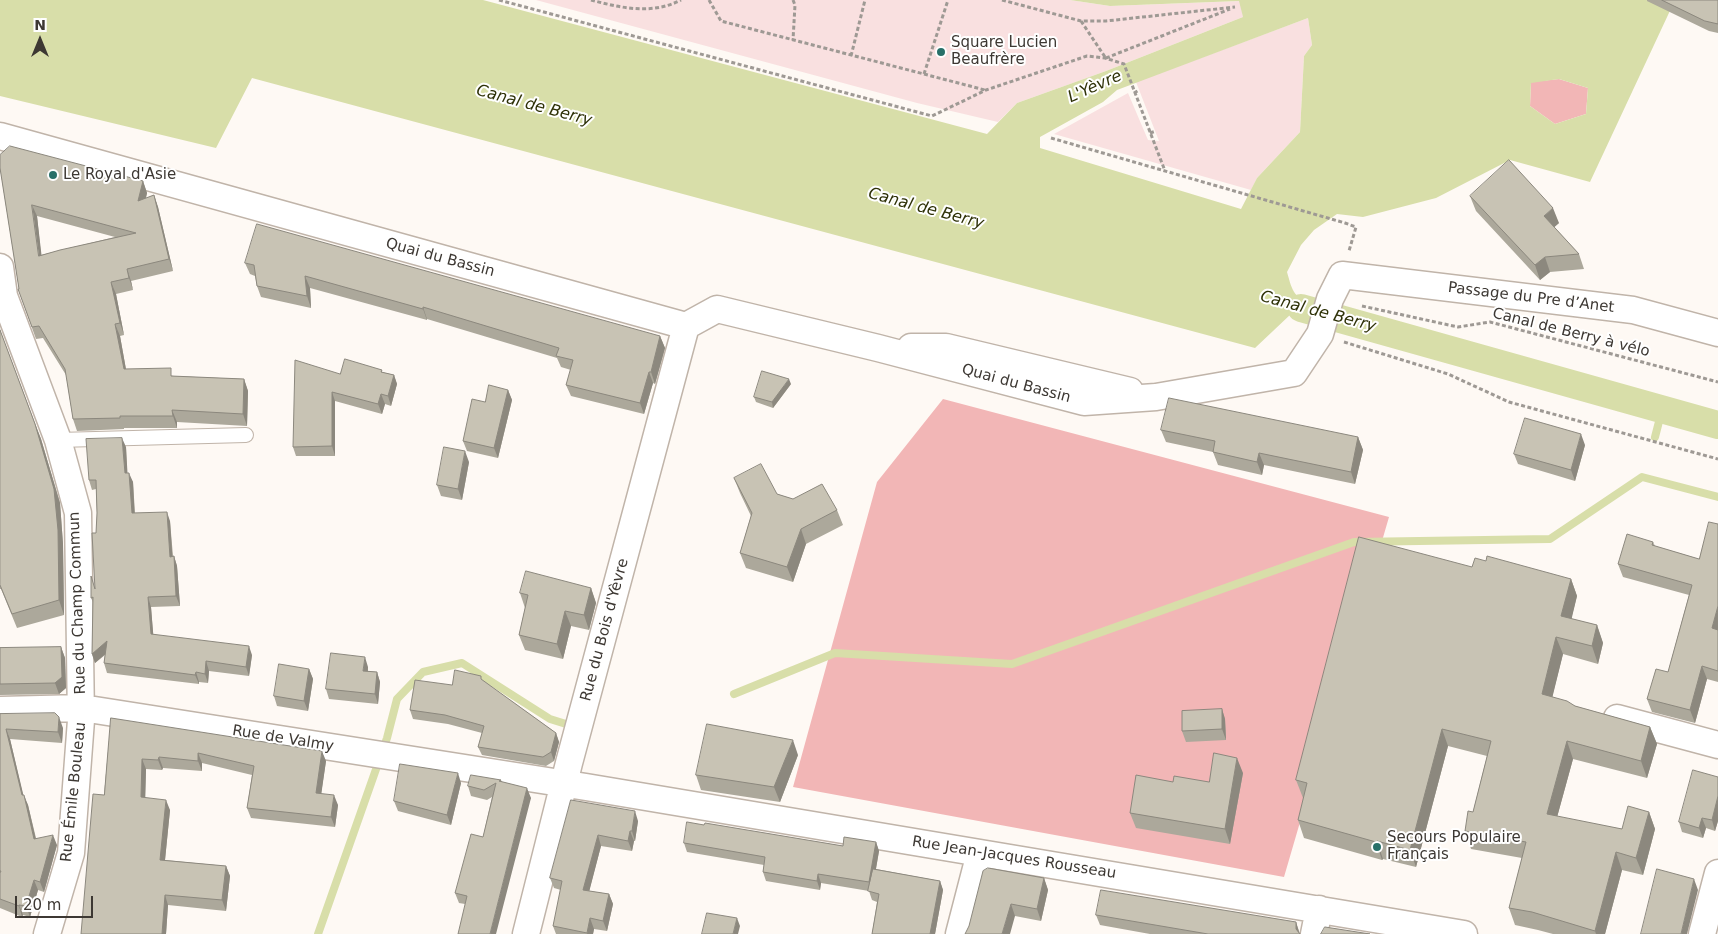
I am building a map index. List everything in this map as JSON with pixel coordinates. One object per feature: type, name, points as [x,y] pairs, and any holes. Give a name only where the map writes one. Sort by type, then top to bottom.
[{"type":"street","name":"Quai du Bassin","points":[[0,136],[686,326],[717,309],[878,348],[946,347],[1156,397],[1294,373],[1320,334],[1330,299],[1342,275]]},
{"type":"street","name":"Rue du Champ Commun","points":[[0,267],[4,296],[58,440],[78,513],[82,708]]},
{"type":"street","name":"Passage du Pre d’Anet","points":[[1342,275],[1632,310],[1718,333]]},
{"type":"street","name":"Rue du Bois d'Yèvre","points":[[526,934],[564,783],[686,326]]},
{"type":"street","name":"Rue de Valmy","points":[[0,710],[82,708],[564,783]]},
{"type":"street","name":"Rue Émile Bouleau","points":[[47,934],[71,853],[82,708]]},
{"type":"street","points":[[1595,712],[1718,745]]},
{"type":"street","name":"Rue Jean-Jacques Rousseau","points":[[564,783],[980,852],[1316,922],[1464,934]]},
{"type":"street","points":[[959,934],[980,852]]},
{"type":"street","points":[[1702,934],[1718,873]]},
{"type":"lane","points":[[58,440],[246,435]]},
{"type":"path","points":[[499,0],[932,116],[986,90],[1087,56],[1105,58],[1124,64],[1165,171]]},
{"type":"path","points":[[593,0],[629,9],[655,9],[681,0]]},
{"type":"path","points":[[709,0],[720,22],[986,90]]},
{"type":"path","points":[[793,0],[795,5],[794,40]]},
{"type":"path","points":[[851,56],[865,0]]},
{"type":"path","points":[[924,74],[948,0]]},
{"type":"path","points":[[1002,0],[1081,21],[1106,22],[1235,7],[1105,58]]},
{"type":"path","points":[[1081,21],[1105,58]]},
{"type":"path","points":[[1134,93],[1139,90]]},
{"type":"path","points":[[1150,133],[1156,131]]},
{"type":"path","points":[[1051,138],[1345,222],[1356,227],[1342,275]]},
{"type":"path","name":"Canal de Berry à vélo","points":[[1330,299],[1458,327],[1490,322],[1718,382]]},
{"type":"path","points":[[1320,334],[1448,374],[1509,402],[1718,459]]},
{"type":"shaded area","name":"Square Lucien Beaufrère","points":[[536,0],[1070,0],[1110,6],[1240,1],[1243,17],[1106,71],[1017,103],[998,122],[917,103]]},
{"type":"shaded area","points":[[1308,18],[1312,45],[1304,56],[1300,132],[1257,178],[1251,190],[1054,134],[1128,93],[1148,140],[1159,141],[1136,82]]},
{"type":"shaded area","points":[[1559,79],[1588,88],[1586,114],[1555,124],[1530,106],[1531,82]]},
{"type":"shaded area","points":[[943,399],[1389,517],[1284,877],[793,787],[877,482]]},
{"type":"water","name":"L'Yèvre","points":[[0,0],[483,0],[987,134],[1017,103],[1106,71],[1243,17],[1239,1],[1110,6],[1070,0],[1675,0],[1590,182],[1510,160],[1436,198],[1363,217],[1337,214],[1314,230],[1301,245],[1287,272],[1293,290],[1298,297],[1316,305],[1313,316],[1291,314],[1255,348],[252,78],[216,148],[0,96]],"holes":[[[1308,18],[1312,45],[1304,56],[1300,132],[1257,178],[1241,209],[1040,148],[1040,137],[1103,102],[1117,90]],[[1559,79],[1588,88],[1586,114],[1555,124],[1530,106],[1531,83]]]},
{"type":"building","points":[[1662,0],[1718,0],[1718,24],[1705,21]]},
{"type":"building","points":[[10,146],[143,181],[138,201],[154,195],[169,259],[127,269],[129,278],[111,282],[120,323],[115,324],[124,369],[171,368],[171,376],[244,379],[243,414],[172,410],[173,416],[120,416],[120,418],[73,419],[65,369],[39,326],[32,327],[18,289],[0,168],[0,155]],"holes":[[[32,205],[136,233],[39,256]]]},
{"type":"building","points":[[1509,160],[1553,208],[1544,216],[1579,254],[1545,257],[1535,265],[1470,196]]},
{"type":"building","points":[[257,224],[660,336],[651,372],[649,372],[640,403],[566,385],[573,360],[556,356],[559,348],[423,307],[423,309],[305,276],[307,296],[257,286],[254,265],[245,263]]},
{"type":"building","points":[[0,330],[35,424],[54,489],[58,530],[59,600],[12,614],[0,585]]},
{"type":"building","points":[[345,359],[394,375],[388,396],[381,394],[378,404],[332,392],[332,446],[293,447],[295,360],[340,374]]},
{"type":"building","points":[[762,371],[789,379],[772,402],[754,397]]},
{"type":"building","points":[[489,385],[508,390],[494,448],[463,441],[472,399],[485,402]]},
{"type":"building","points":[[1169,398],[1358,437],[1351,472],[1259,453],[1257,462],[1213,452],[1215,441],[1161,430]]},
{"type":"building","points":[[1525,418],[1581,434],[1571,470],[1514,454]]},
{"type":"building","points":[[122,438],[125,473],[129,473],[132,513],[167,512],[170,557],[174,556],[176,596],[148,597],[151,634],[249,646],[246,667],[206,661],[205,674],[196,672],[195,675],[104,663],[107,641],[92,654],[93,597],[91,598],[91,576],[95,589],[92,533],[96,533],[97,513],[96,480],[89,480],[86,439]]},
{"type":"building","points":[[444,447],[465,451],[458,489],[437,485]]},
{"type":"building","points":[[761,464],[777,494],[793,499],[822,484],[837,510],[801,529],[787,567],[740,553],[752,513],[734,478]]},
{"type":"building","points":[[1709,522],[1718,524],[1718,606],[1712,628],[1718,630],[1718,671],[1702,666],[1690,710],[1647,699],[1656,669],[1668,672],[1692,585],[1618,564],[1627,534],[1653,542],[1652,545],[1699,559]]},
{"type":"building","points":[[1359,537],[1472,567],[1475,558],[1486,561],[1487,556],[1571,579],[1561,616],[1597,625],[1592,646],[1556,637],[1542,694],[1567,701],[1575,706],[1650,727],[1641,761],[1567,741],[1547,814],[1622,829],[1628,806],[1649,812],[1636,858],[1616,852],[1595,931],[1532,912],[1509,908],[1526,842],[1465,831],[1468,811],[1473,812],[1491,741],[1442,729],[1410,850],[1298,820],[1307,783],[1296,780]]},
{"type":"building","points":[[526,571],[591,588],[584,615],[565,611],[557,644],[519,635],[528,595],[520,593]]},
{"type":"building","points":[[61,647],[62,677],[55,683],[0,684],[0,648]]},
{"type":"building","points":[[331,653],[365,657],[363,671],[377,672],[375,694],[326,689]]},
{"type":"building","points":[[279,664],[309,669],[304,701],[274,696]]},
{"type":"building","points":[[455,670],[481,676],[481,679],[556,733],[551,752],[543,757],[478,747],[484,726],[445,715],[410,710],[415,680],[452,685]]},
{"type":"building","points":[[1222,709],[1222,729],[1182,731],[1182,711]]},
{"type":"building","points":[[55,713],[59,717],[58,732],[6,729],[34,839],[53,835],[40,882],[34,880],[26,906],[19,906],[0,899],[0,714]]},
{"type":"building","points":[[111,718],[322,751],[316,793],[334,795],[331,817],[247,808],[254,766],[198,753],[198,761],[159,757],[158,760],[142,759],[141,797],[166,800],[160,860],[226,866],[222,900],[165,895],[162,934],[81,934],[93,794],[104,795]]},
{"type":"building","points":[[707,724],[793,740],[774,787],[696,775]]},
{"type":"building","points":[[1214,753],[1237,758],[1225,829],[1130,813],[1136,775],[1173,782],[1174,776],[1209,782]]},
{"type":"building","points":[[400,764],[458,773],[447,815],[394,801]]},
{"type":"building","points":[[1693,770],[1718,777],[1718,796],[1712,820],[1702,818],[1699,828],[1679,822]]},
{"type":"building","points":[[471,775],[501,780],[499,781],[527,788],[490,934],[458,934],[467,896],[455,893],[471,834],[483,837],[496,783],[484,790],[468,786]]},
{"type":"building","points":[[571,800],[635,811],[632,831],[630,831],[628,841],[598,835],[583,890],[609,894],[603,921],[590,918],[587,933],[553,926],[562,881],[550,878]]},
{"type":"building","points":[[687,822],[704,825],[705,823],[843,846],[844,837],[876,842],[869,882],[818,874],[817,881],[763,872],[765,857],[684,843]]},
{"type":"building","points":[[988,868],[1044,878],[1037,909],[1011,904],[1002,934],[965,934],[969,926],[983,871]]},
{"type":"building","points":[[873,869],[940,881],[930,934],[872,934],[879,894],[868,891]]},
{"type":"building","points":[[1657,869],[1694,879],[1681,934],[1641,934]]},
{"type":"building","points":[[1101,890],[1296,922],[1296,929],[1300,934],[1208,934],[1096,915]]},
{"type":"building","points":[[707,913],[737,918],[733,934],[702,934]]},
{"type":"building","points":[[1325,927],[1370,934],[1321,934]]},
{"type":"waterway","name":"Canal de Berry","points":[[1301,308],[1718,425]]},
{"type":"waterway","points":[[1655,437],[1662,410]]},
{"type":"waterway","points":[[734,694],[835,653],[1012,664],[1354,542],[1550,539],[1642,477],[1718,497]]},
{"type":"waterway","points":[[318,934],[387,738],[397,699],[423,672],[462,663],[550,719],[566,724]]},
{"type":"place","name":"Square Lucien Beaufrère","points":[[941,52]]},
{"type":"place","name":"Le Royal d'Asie","points":[[53,175]]},
{"type":"place","name":"Secours Populaire Français","points":[[1377,847]]}]
